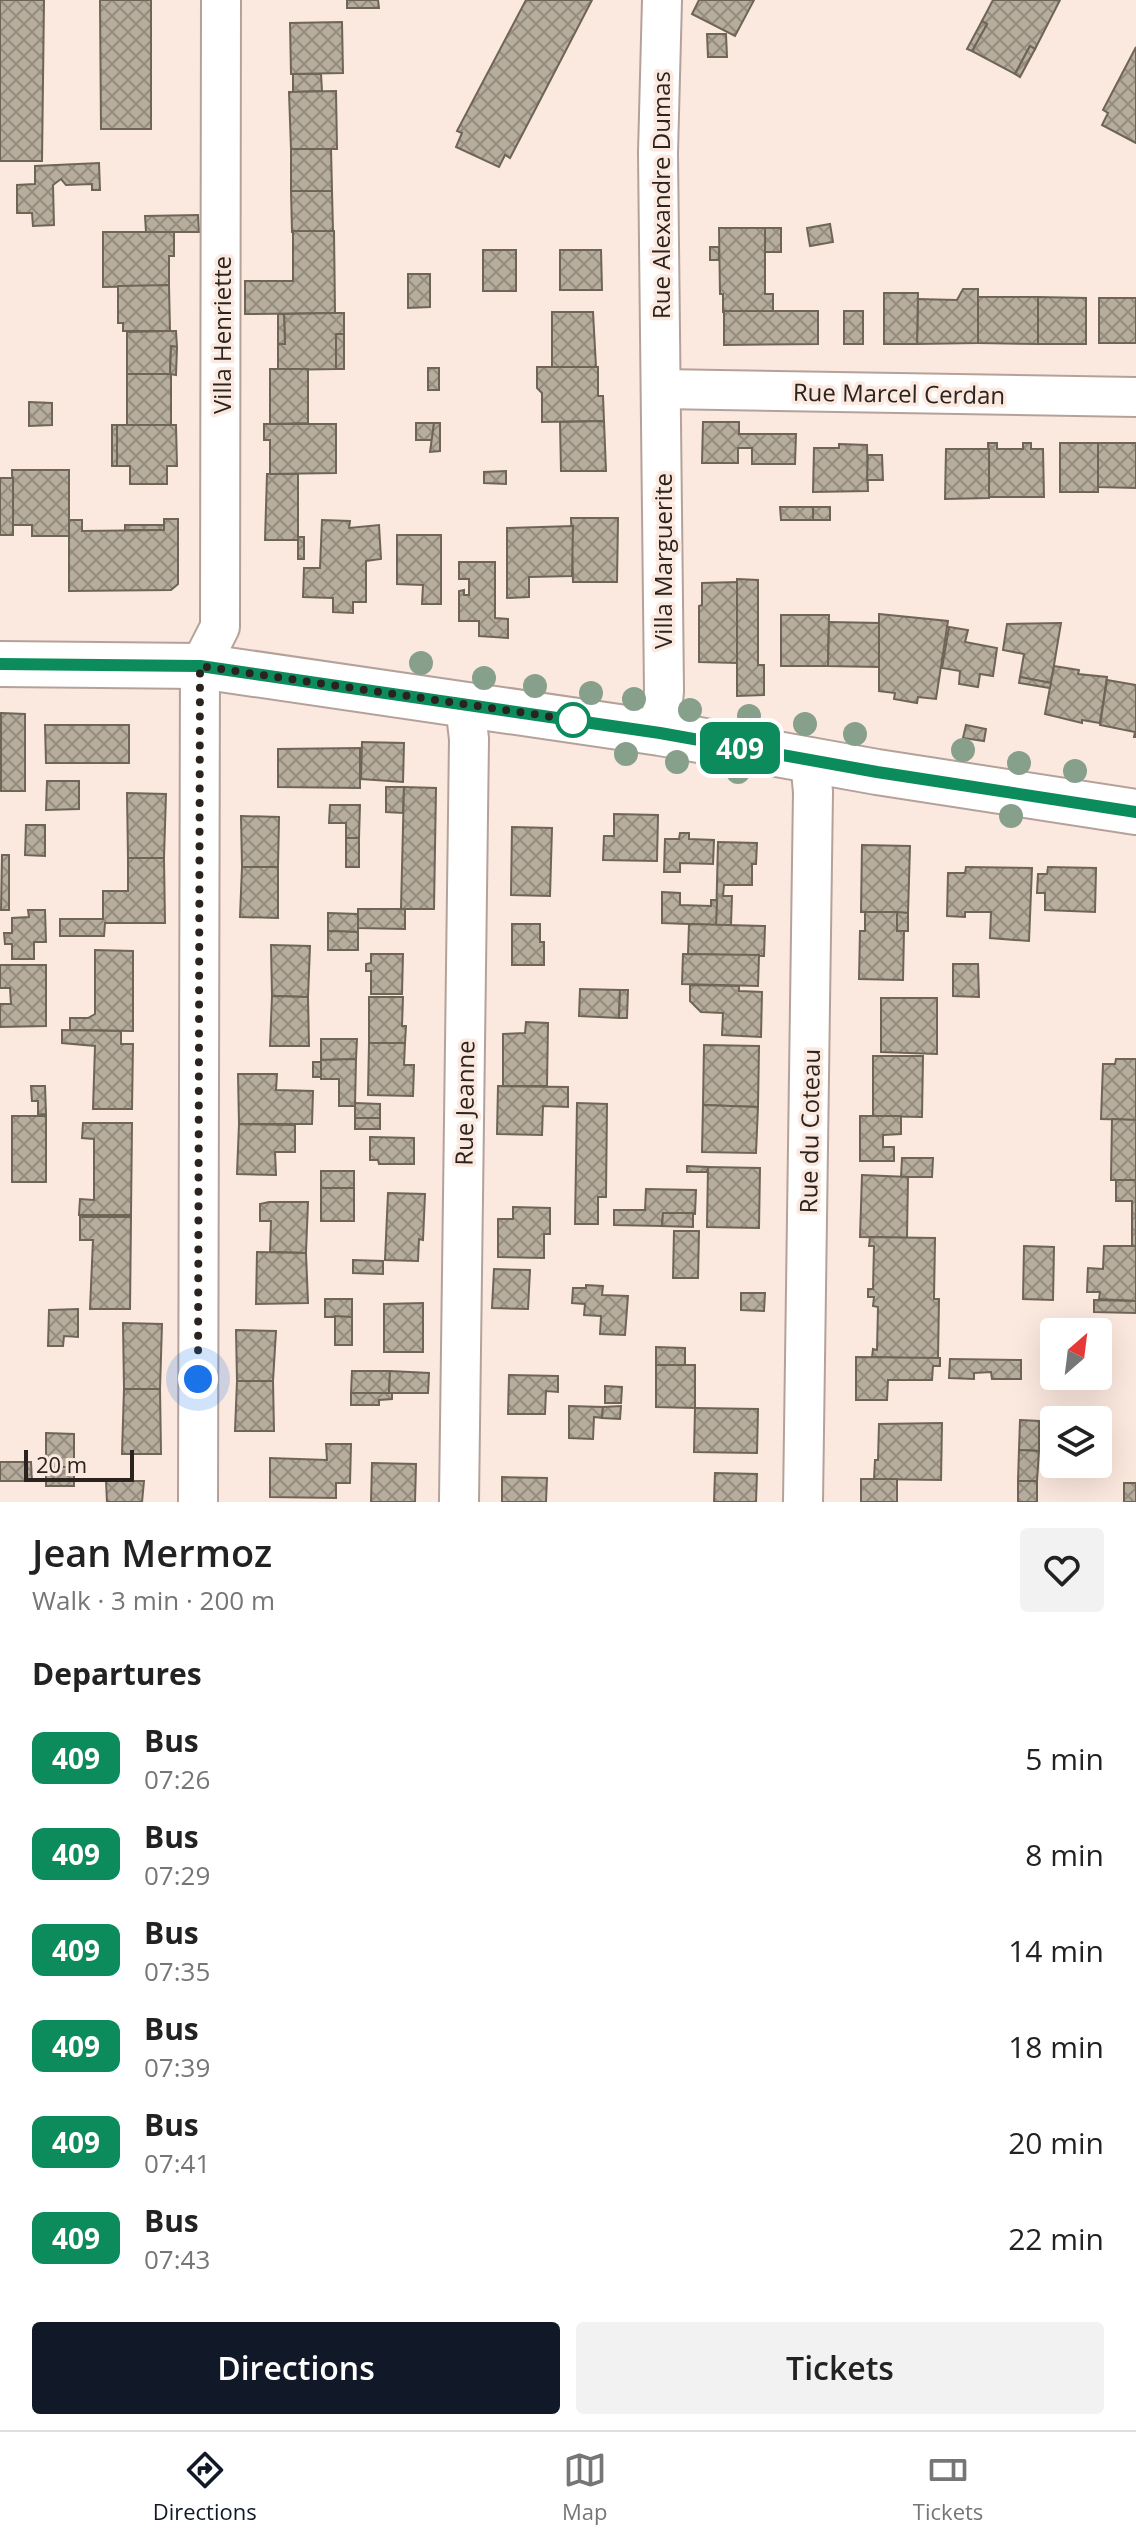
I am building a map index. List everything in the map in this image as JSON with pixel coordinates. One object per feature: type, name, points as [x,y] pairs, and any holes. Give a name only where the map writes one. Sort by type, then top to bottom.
[{"type":"main road","points":[[0,664],[200,666],[660,733],[1136,812]]},
{"type":"street","name":"Villa Henriette","points":[[200,666],[220,627],[221,0]]},
{"type":"street","name":"Rue Alexandre Dumas","points":[[661,389],[658,153],[662,0]]},
{"type":"street","name":"Rue Marcel Cerdan","points":[[661,389],[1136,397]]},
{"type":"street","name":"Villa Marguerite","points":[[660,733],[664,691],[661,389]]},
{"type":"street","points":[[198,1502],[200,666]]},
{"type":"street","name":"Rue Jeanne","points":[[459,1502],[469,739],[465,704]]},
{"type":"street","name":"Rue du Coteau","points":[[803,1502],[813,792],[810,760]]},
{"type":"building","points":[[0,0],[44,0],[42,161],[0,161]]},
{"type":"building","points":[[100,0],[151,0],[151,129],[101,129]]},
{"type":"building","points":[[347,0],[378,0],[379,8],[347,8]]},
{"type":"building","points":[[526,0],[592,0],[510,158],[505,155],[499,167],[456,147],[462,133],[457,131]]},
{"type":"building","points":[[699,0],[754,0],[735,36],[692,14]]},
{"type":"building","points":[[993,0],[1060,0],[1035,49],[1030,46],[1015,74],[972,51],[987,24],[982,21]]},
{"type":"building","points":[[982,21],[987,24],[972,51],[967,49]]},
{"type":"building","points":[[342,22],[343,73],[291,74],[290,23]]},
{"type":"building","points":[[707,34],[726,34],[727,57],[708,57]]},
{"type":"building","points":[[1030,46],[1035,49],[1020,77],[1015,74]]},
{"type":"building","points":[[1136,47],[1136,143],[1102,125],[1108,113],[1103,110]]},
{"type":"building","points":[[293,74],[321,74],[322,91],[293,92]]},
{"type":"building","points":[[336,91],[337,149],[291,149],[289,92]]},
{"type":"building","points":[[291,149],[331,149],[332,191],[291,191]]},
{"type":"building","points":[[99,163],[100,190],[92,190],[92,184],[66,185],[61,179],[53,185],[54,225],[33,226],[32,213],[17,213],[17,185],[35,184],[35,166]]},
{"type":"building","points":[[291,191],[332,191],[333,231],[292,232]]},
{"type":"building","points":[[198,215],[199,232],[146,232],[145,216]]},
{"type":"building","points":[[830,224],[833,242],[810,246],[807,228]]},
{"type":"building","points":[[719,228],[765,228],[765,294],[773,294],[773,311],[723,312]]},
{"type":"building","points":[[765,228],[781,228],[781,252],[765,252]]},
{"type":"building","points":[[293,231],[334,231],[335,313],[245,314],[245,281],[293,281]]},
{"type":"building","points":[[103,232],[174,232],[174,256],[169,256],[169,286],[103,287]]},
{"type":"building","points":[[710,247],[719,247],[719,260],[710,260]]},
{"type":"building","points":[[483,250],[516,250],[516,291],[483,291]]},
{"type":"building","points":[[560,250],[601,250],[602,290],[560,290]]},
{"type":"building","points":[[408,274],[430,274],[430,307],[408,308]]},
{"type":"building","points":[[169,285],[170,331],[123,331],[123,323],[118,323],[118,286]]},
{"type":"building","points":[[963,289],[978,289],[978,343],[917,344],[918,299],[957,300]]},
{"type":"building","points":[[884,293],[918,293],[917,344],[884,344]]},
{"type":"building","points":[[978,297],[1038,297],[1038,344],[978,343]]},
{"type":"building","points":[[1038,297],[1086,298],[1086,344],[1038,344]]},
{"type":"building","points":[[1099,298],[1136,298],[1136,343],[1099,343]]},
{"type":"building","points":[[724,311],[818,311],[818,344],[724,345]]},
{"type":"building","points":[[844,311],[863,311],[863,344],[844,344]]},
{"type":"building","points":[[552,312],[593,312],[596,367],[552,367]]},
{"type":"building","points":[[344,313],[344,334],[336,334],[336,369],[278,370],[278,344],[285,344],[284,314]]},
{"type":"building","points":[[278,314],[284,314],[285,344],[278,344]]},
{"type":"building","points":[[176,331],[177,347],[171,346],[170,374],[127,374],[127,332]]},
{"type":"building","points":[[336,334],[344,334],[344,369],[336,369]]},
{"type":"building","points":[[171,346],[177,347],[176,375],[170,374]]},
{"type":"building","points":[[537,367],[598,367],[598,396],[603,396],[604,421],[542,422],[542,393],[537,388]]},
{"type":"building","points":[[428,368],[439,368],[439,390],[428,390]]},
{"type":"building","points":[[270,369],[308,369],[308,423],[270,424]]},
{"type":"building","points":[[127,374],[171,374],[171,425],[127,425]]},
{"type":"building","points":[[29,402],[52,403],[52,425],[29,426]]},
{"type":"building","points":[[604,421],[606,471],[561,471],[560,422]]},
{"type":"building","points":[[703,422],[739,422],[739,434],[796,434],[795,464],[752,464],[752,448],[738,448],[738,463],[702,463]]},
{"type":"building","points":[[416,423],[434,423],[433,440],[416,440]]},
{"type":"building","points":[[434,423],[440,423],[440,451],[430,452]]},
{"type":"building","points":[[264,424],[336,424],[336,473],[270,474],[270,440],[264,440]]},
{"type":"building","points":[[112,425],[117,425],[117,466],[112,466]]},
{"type":"building","points":[[117,425],[176,425],[177,466],[167,466],[167,484],[130,484],[130,466],[117,466]]},
{"type":"building","points":[[988,443],[997,443],[997,449],[1023,449],[1023,443],[1031,443],[1031,449],[1043,449],[1044,497],[989,497]]},
{"type":"building","points":[[1060,443],[1098,443],[1098,492],[1060,492]]},
{"type":"building","points":[[1098,443],[1136,443],[1136,488],[1098,487]]},
{"type":"building","points":[[839,444],[867,445],[868,491],[813,492],[814,448],[839,448]]},
{"type":"building","points":[[946,449],[989,449],[989,498],[945,499]]},
{"type":"building","points":[[868,455],[882,455],[883,480],[867,480]]},
{"type":"building","points":[[12,470],[69,470],[69,536],[32,536],[32,525],[13,525]]},
{"type":"building","points":[[506,471],[506,484],[484,483],[484,472]]},
{"type":"building","points":[[267,474],[298,474],[298,540],[265,540]]},
{"type":"building","points":[[0,478],[13,478],[13,535],[0,535]]},
{"type":"building","points":[[780,507],[813,507],[813,520],[781,520]]},
{"type":"building","points":[[813,507],[830,507],[830,520],[813,520]]},
{"type":"building","points":[[571,518],[618,518],[617,582],[573,582]]},
{"type":"building","points":[[164,519],[178,519],[178,584],[171,590],[69,591],[69,520],[82,520],[82,531],[164,530]]},
{"type":"building","points":[[322,520],[350,521],[349,528],[379,525],[381,559],[366,561],[366,602],[353,602],[353,613],[333,612],[333,598],[303,597],[304,568],[320,568]]},
{"type":"building","points":[[125,525],[164,525],[164,530],[125,530]]},
{"type":"building","points":[[573,526],[572,576],[529,577],[529,597],[507,598],[507,528]]},
{"type":"building","points":[[397,535],[441,535],[441,604],[422,604],[423,585],[397,584]]},
{"type":"building","points":[[298,537],[304,537],[304,559],[298,559]]},
{"type":"building","points":[[459,562],[495,562],[495,618],[508,619],[508,638],[479,636],[479,621],[459,621],[459,591],[464,590],[464,595],[469,595],[469,579],[459,579]]},
{"type":"building","points":[[737,579],[758,580],[758,665],[764,665],[764,695],[737,696]]},
{"type":"building","points":[[737,582],[737,663],[699,662],[702,583]]},
{"type":"building","points":[[879,614],[948,621],[936,699],[918,697],[917,703],[894,699],[895,693],[879,691]]},
{"type":"building","points":[[781,615],[829,615],[828,666],[781,666]]},
{"type":"building","points":[[829,622],[879,623],[879,667],[828,666]]},
{"type":"building","points":[[1061,623],[1051,683],[1020,677],[1024,654],[1003,650],[1007,624]]},
{"type":"building","points":[[949,627],[968,630],[965,642],[997,648],[993,676],[980,674],[978,687],[959,684],[960,671],[942,668]]},
{"type":"building","points":[[1054,666],[1079,670],[1078,674],[1107,677],[1100,723],[1082,720],[1082,723],[1045,714]]},
{"type":"building","points":[[1020,677],[1051,683],[1050,688],[1019,683]]},
{"type":"building","points":[[1107,680],[1136,685],[1136,737],[1135,732],[1100,725]]},
{"type":"building","points":[[1,713],[25,714],[25,791],[1,791]]},
{"type":"building","points":[[45,725],[129,725],[129,763],[46,763]]},
{"type":"building","points":[[966,725],[986,729],[984,741],[963,738]]},
{"type":"building","points":[[362,742],[404,743],[403,782],[361,779]]},
{"type":"building","points":[[360,748],[360,788],[278,787],[278,749]]},
{"type":"building","points":[[47,781],[79,781],[79,809],[46,810]]},
{"type":"building","points":[[386,787],[404,787],[403,813],[386,812]]},
{"type":"building","points":[[404,787],[436,788],[434,909],[401,909]]},
{"type":"building","points":[[127,793],[166,794],[164,858],[128,858]]},
{"type":"building","points":[[330,805],[360,805],[359,838],[346,838],[346,823],[329,823]]},
{"type":"building","points":[[614,814],[658,815],[657,861],[603,860],[604,836],[614,836]]},
{"type":"building","points":[[241,816],[279,817],[278,867],[242,867]]},
{"type":"building","points":[[26,825],[45,825],[45,856],[25,855]]},
{"type":"building","points":[[512,827],[552,828],[550,896],[511,895]]},
{"type":"building","points":[[680,833],[689,833],[689,839],[714,840],[713,864],[680,863],[680,872],[664,872],[665,839],[679,839]]},
{"type":"building","points":[[346,838],[359,838],[359,867],[346,867]]},
{"type":"building","points":[[718,842],[757,843],[756,864],[752,864],[752,885],[724,885],[723,896],[732,896],[731,925],[716,925]]},
{"type":"building","points":[[862,845],[910,846],[908,913],[861,912]]},
{"type":"building","points":[[2,855],[9,855],[9,910],[1,910]]},
{"type":"building","points":[[128,858],[164,858],[165,923],[105,923],[104,936],[60,936],[60,919],[103,919],[103,891],[128,891]]},
{"type":"building","points":[[242,867],[278,867],[278,918],[240,917]]},
{"type":"building","points":[[966,867],[1032,868],[1029,941],[990,938],[991,912],[965,912],[965,917],[947,916],[948,873],[965,873]]},
{"type":"building","points":[[1048,867],[1096,868],[1095,912],[1045,910],[1045,893],[1037,893],[1038,874],[1047,874]]},
{"type":"building","points":[[662,892],[680,893],[680,905],[711,906],[711,900],[717,900],[716,925],[662,923]]},
{"type":"building","points":[[358,909],[405,909],[405,929],[358,928]]},
{"type":"building","points":[[28,910],[45,910],[46,942],[34,942],[34,959],[12,959],[12,944],[5,944],[4,933],[12,933],[12,918],[29,917]]},
{"type":"building","points":[[865,912],[897,912],[897,931],[904,931],[903,980],[859,979],[860,931],[865,931]]},
{"type":"building","points":[[897,912],[908,913],[908,931],[897,931]]},
{"type":"building","points":[[328,913],[358,914],[358,932],[328,931]]},
{"type":"building","points":[[512,924],[540,924],[544,965],[512,965]]},
{"type":"building","points":[[689,924],[765,926],[764,956],[688,954]]},
{"type":"building","points":[[328,931],[358,932],[358,950],[328,950]]},
{"type":"building","points":[[271,945],[310,946],[308,997],[272,996]]},
{"type":"building","points":[[95,950],[133,951],[133,1031],[70,1030],[70,1018],[88,1018],[95,1014]]},
{"type":"building","points":[[371,954],[403,954],[402,994],[371,994],[371,971],[366,971],[366,964],[371,963]]},
{"type":"building","points":[[683,954],[759,955],[758,986],[682,984]]},
{"type":"building","points":[[953,964],[978,964],[979,997],[953,996]]},
{"type":"building","points":[[0,965],[46,965],[46,1026],[0,1027],[0,1004],[11,1004],[10,988],[0,988]]},
{"type":"building","points":[[690,985],[739,986],[739,991],[762,992],[761,1037],[722,1035],[723,1013],[701,1012],[690,1001]]},
{"type":"building","points":[[580,989],[620,990],[619,1018],[579,1016]]},
{"type":"building","points":[[620,990],[628,990],[627,1018],[619,1018]]},
{"type":"building","points":[[272,996],[308,997],[309,1046],[270,1046]]},
{"type":"building","points":[[369,997],[403,997],[405,1043],[369,1043]]},
{"type":"building","points":[[881,998],[937,998],[937,1054],[881,1052]]},
{"type":"building","points":[[526,1022],[548,1023],[547,1086],[503,1086],[503,1034],[525,1033]]},
{"type":"building","points":[[62,1030],[121,1031],[121,1044],[133,1044],[132,1109],[93,1109],[95,1046],[62,1043]]},
{"type":"building","points":[[321,1039],[357,1039],[356,1059],[321,1060]]},
{"type":"building","points":[[369,1043],[405,1043],[404,1065],[414,1065],[413,1096],[368,1095]]},
{"type":"building","points":[[704,1045],[759,1046],[758,1107],[703,1105]]},
{"type":"building","points":[[873,1056],[923,1056],[922,1117],[873,1116]]},
{"type":"building","points":[[356,1059],[355,1106],[339,1106],[339,1079],[321,1079],[321,1060]]},
{"type":"building","points":[[1116,1059],[1136,1059],[1136,1120],[1101,1119],[1103,1064],[1115,1064]]},
{"type":"building","points":[[313,1062],[321,1062],[321,1077],[313,1077]]},
{"type":"building","points":[[238,1074],[277,1074],[276,1090],[313,1091],[312,1124],[239,1124]]},
{"type":"building","points":[[31,1086],[45,1086],[46,1114],[38,1115],[38,1101],[32,1101]]},
{"type":"building","points":[[498,1086],[568,1087],[568,1107],[543,1106],[542,1135],[497,1134]]},
{"type":"building","points":[[355,1103],[380,1104],[380,1118],[355,1118]]},
{"type":"building","points":[[577,1103],[607,1104],[606,1197],[598,1197],[598,1224],[575,1224]]},
{"type":"building","points":[[703,1105],[758,1107],[756,1153],[702,1152]]},
{"type":"building","points":[[12,1116],[46,1116],[46,1182],[12,1182]]},
{"type":"building","points":[[860,1116],[901,1116],[901,1134],[883,1135],[883,1147],[894,1147],[894,1161],[860,1161]]},
{"type":"building","points":[[355,1118],[380,1118],[380,1129],[355,1129]]},
{"type":"building","points":[[1112,1119],[1136,1120],[1136,1180],[1111,1180]]},
{"type":"building","points":[[83,1123],[132,1123],[131,1215],[79,1215],[80,1199],[94,1200],[94,1139],[82,1138]]},
{"type":"building","points":[[239,1124],[295,1125],[295,1152],[275,1152],[276,1175],[237,1174]]},
{"type":"building","points":[[370,1137],[414,1138],[414,1164],[379,1164],[378,1160],[370,1160]]},
{"type":"building","points":[[902,1158],[933,1158],[932,1177],[901,1177]]},
{"type":"building","points":[[687,1166],[708,1167],[707,1172],[687,1172]]},
{"type":"building","points":[[708,1167],[760,1168],[759,1228],[707,1227]]},
{"type":"building","points":[[321,1171],[354,1171],[354,1188],[321,1188]]},
{"type":"building","points":[[862,1175],[908,1177],[907,1238],[860,1237]]},
{"type":"building","points":[[1116,1180],[1136,1180],[1136,1246],[1132,1246],[1132,1201],[1116,1201]]},
{"type":"building","points":[[321,1188],[354,1188],[354,1221],[321,1221]]},
{"type":"building","points":[[646,1189],[696,1190],[695,1214],[663,1213],[662,1226],[614,1225],[614,1210],[645,1210]]},
{"type":"building","points":[[388,1193],[425,1194],[423,1240],[419,1239],[418,1261],[385,1260]]},
{"type":"building","points":[[308,1202],[306,1253],[270,1252],[271,1221],[260,1221],[260,1204]]},
{"type":"building","points":[[513,1207],[550,1208],[550,1234],[544,1234],[544,1258],[498,1257],[498,1219],[513,1219]]},
{"type":"building","points":[[663,1213],[693,1213],[693,1227],[662,1226]]},
{"type":"building","points":[[80,1217],[131,1217],[130,1309],[90,1309],[93,1240],[80,1240]]},
{"type":"building","points":[[674,1231],[699,1231],[698,1278],[673,1278]]},
{"type":"building","points":[[870,1237],[935,1238],[934,1299],[939,1299],[938,1359],[872,1357],[873,1349],[877,1350],[878,1307],[873,1306],[874,1297],[868,1297],[868,1289],[873,1289],[874,1246],[869,1246]]},
{"type":"building","points":[[1024,1246],[1054,1247],[1053,1300],[1023,1299]]},
{"type":"building","points":[[1104,1246],[1136,1246],[1136,1301],[1099,1299],[1100,1292],[1087,1292],[1088,1268],[1103,1269]]},
{"type":"building","points":[[257,1252],[306,1253],[308,1303],[256,1304]]},
{"type":"building","points":[[353,1260],[383,1261],[383,1274],[353,1273]]},
{"type":"building","points":[[494,1269],[530,1270],[528,1309],[492,1308]]},
{"type":"building","points":[[586,1285],[603,1286],[602,1295],[628,1296],[625,1335],[600,1334],[601,1316],[584,1315],[585,1304],[572,1303],[573,1288],[586,1288]]},
{"type":"building","points":[[741,1293],[765,1293],[764,1311],[741,1310]]},
{"type":"building","points":[[325,1299],[352,1299],[352,1317],[325,1317]]},
{"type":"building","points":[[1094,1300],[1136,1301],[1136,1313],[1094,1312]]},
{"type":"building","points":[[423,1303],[423,1352],[384,1352],[384,1304]]},
{"type":"building","points":[[78,1309],[78,1337],[64,1336],[63,1346],[48,1346],[49,1310]]},
{"type":"building","points":[[335,1316],[352,1317],[352,1345],[335,1345]]},
{"type":"building","points":[[123,1323],[162,1324],[160,1389],[124,1389]]},
{"type":"building","points":[[236,1330],[276,1331],[273,1381],[237,1381]]},
{"type":"building","points":[[656,1347],[685,1348],[685,1365],[656,1365]]},
{"type":"building","points":[[856,1357],[940,1358],[940,1366],[933,1366],[932,1380],[888,1380],[887,1400],[856,1400]]},
{"type":"building","points":[[950,1359],[1021,1360],[1021,1379],[992,1379],[991,1372],[974,1373],[974,1379],[949,1378]]},
{"type":"building","points":[[656,1365],[695,1365],[695,1408],[656,1407]]},
{"type":"building","points":[[352,1371],[390,1371],[389,1393],[351,1393]]},
{"type":"building","points":[[390,1371],[429,1373],[428,1393],[389,1393]]},
{"type":"building","points":[[509,1375],[558,1376],[558,1392],[546,1391],[545,1414],[508,1414]]},
{"type":"building","points":[[237,1381],[273,1381],[274,1431],[235,1431]]},
{"type":"building","points":[[605,1386],[622,1387],[621,1403],[605,1403]]},
{"type":"building","points":[[124,1389],[160,1389],[161,1454],[122,1454]]},
{"type":"building","points":[[351,1393],[392,1393],[392,1399],[379,1400],[379,1405],[351,1405]]},
{"type":"building","points":[[569,1406],[603,1407],[602,1418],[594,1417],[593,1439],[569,1438]]},
{"type":"building","points":[[621,1406],[620,1419],[602,1418],[603,1407]]},
{"type":"building","points":[[695,1408],[758,1409],[757,1453],[694,1452]]},
{"type":"building","points":[[1020,1420],[1039,1421],[1039,1451],[1019,1450]]},
{"type":"building","points":[[942,1423],[941,1480],[874,1479],[879,1424]]},
{"type":"building","points":[[46,1433],[74,1434],[74,1467],[46,1467]]},
{"type":"building","points":[[326,1444],[351,1444],[350,1483],[336,1483],[336,1498],[270,1497],[270,1458],[327,1460]]},
{"type":"building","points":[[1019,1450],[1039,1451],[1037,1481],[1018,1481]]},
{"type":"building","points":[[0,1462],[31,1462],[32,1481],[0,1481]]},
{"type":"building","points":[[372,1463],[416,1464],[415,1502],[371,1502]]},
{"type":"building","points":[[46,1467],[74,1467],[74,1486],[46,1486]]},
{"type":"building","points":[[715,1473],[757,1474],[756,1502],[714,1502]]},
{"type":"building","points":[[502,1477],[547,1478],[546,1502],[502,1502]]},
{"type":"building","points":[[861,1479],[897,1479],[897,1502],[861,1502]]},
{"type":"building","points":[[106,1481],[144,1481],[142,1502],[107,1502]]},
{"type":"building","points":[[1018,1481],[1037,1481],[1037,1502],[1018,1502]]},
{"type":"building","points":[[1124,1483],[1136,1483],[1136,1502],[1124,1502]]},
{"type":"bus line","name":"409","points":[[0,664],[200,666],[660,733],[877,772],[1136,812]]},
{"type":"route","points":[[198,1379],[200,666],[581,721],[573,720]]}]
